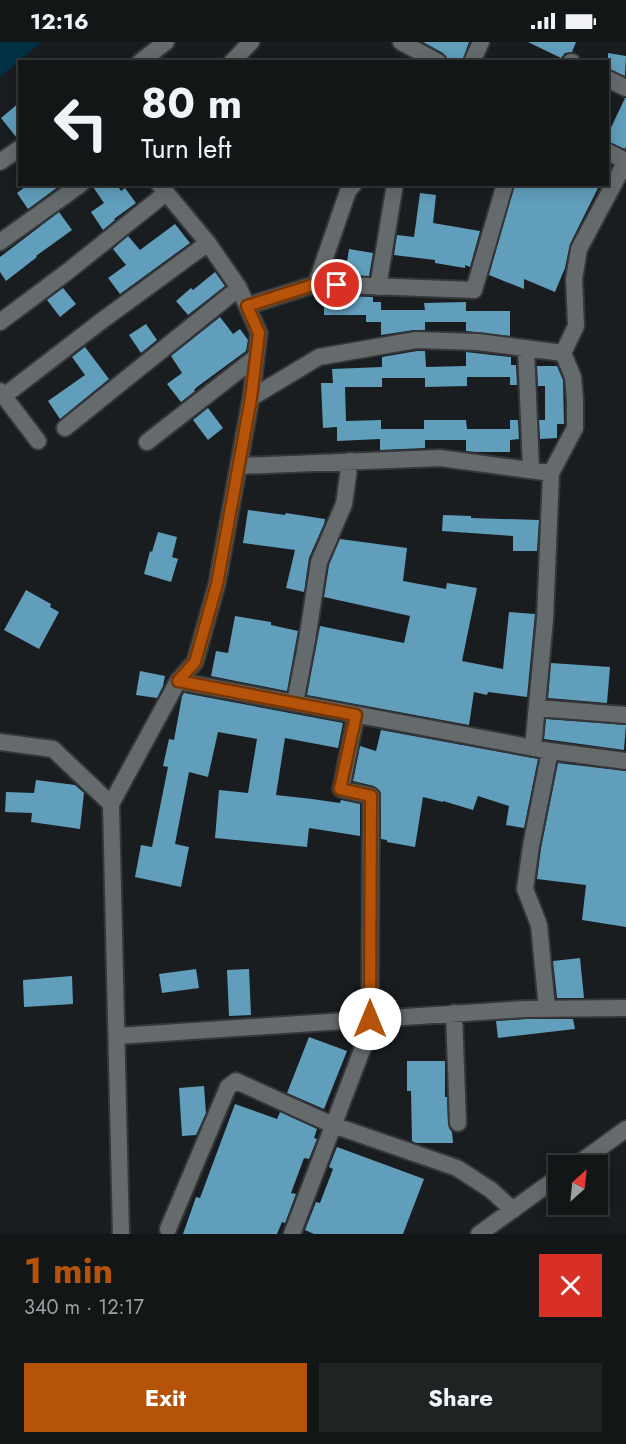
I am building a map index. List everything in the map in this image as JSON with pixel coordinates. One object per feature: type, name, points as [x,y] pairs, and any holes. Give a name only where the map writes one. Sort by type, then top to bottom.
[{"type":"street","points":[[143,60],[166,42]]},
{"type":"street","points":[[234,60],[251,42]]},
{"type":"street","points":[[401,42],[434,60]]},
{"type":"street","points":[[473,60],[481,42]]},
{"type":"street","points":[[609,80],[626,88]]},
{"type":"street","points":[[0,162],[18,149]]},
{"type":"street","points":[[533,748],[545,619],[551,473],[575,428],[573,377],[563,353],[576,326],[574,279],[579,249],[626,161],[609,152]]},
{"type":"street","points":[[0,242],[78,186]]},
{"type":"street","points":[[316,284],[348,191],[352,186]]},
{"type":"street","points":[[378,287],[395,186]]},
{"type":"street","points":[[247,306],[316,284],[474,290],[501,186]]},
{"type":"street","points":[[0,322],[66,272],[163,189],[208,243],[239,288],[259,333],[251,398],[217,584],[195,662],[178,681],[111,804],[121,1234]]},
{"type":"street","points":[[38,441],[2,393],[208,243]]},
{"type":"street","points":[[65,428],[239,288]]},
{"type":"street","points":[[251,398],[319,357],[416,339],[478,342],[563,353]]},
{"type":"street","points":[[526,348],[531,470]]},
{"type":"street","points":[[147,442],[256,357]]},
{"type":"street","points":[[239,466],[440,458],[551,473]]},
{"type":"street","points":[[295,703],[319,562],[344,504],[350,461]]},
{"type":"street","points":[[178,681],[533,748],[626,761]]},
{"type":"street","points":[[537,708],[626,715]]},
{"type":"street","points":[[356,715],[340,789],[371,796],[370,1019]]},
{"type":"street","points":[[0,742],[53,749],[111,804]]},
{"type":"street","points":[[547,1008],[539,925],[525,889],[550,751]]},
{"type":"street","points":[[118,1036],[547,1008],[626,1008]]},
{"type":"street","points":[[454,1014],[458,1123]]},
{"type":"street","points":[[292,1234],[362,1050]]},
{"type":"street","points":[[168,1229],[228,1087],[236,1081],[333,1125],[457,1168],[491,1190],[513,1210]]},
{"type":"street","points":[[590,1155],[626,1129]]},
{"type":"street","points":[[479,1234],[548,1184]]},
{"type":"shaded area","points":[[0,42],[42,42],[18,60],[0,77]]},
{"type":"building","points":[[423,42],[469,42],[463,60],[449,60],[443,53]]},
{"type":"building","points":[[528,42],[576,42],[572,52],[565,53],[561,58]]},
{"type":"building","points":[[608,53],[626,56],[625,76],[609,69]]},
{"type":"building","points":[[626,98],[625,149],[609,142],[609,132]]},
{"type":"building","points":[[18,104],[18,138],[17,138],[1,118]]},
{"type":"building","points":[[26,186],[59,186],[28,209],[17,193]]},
{"type":"building","points":[[92,186],[117,186],[121,191],[125,188],[136,203],[103,230],[91,212],[104,203]]},
{"type":"building","points":[[514,186],[599,186],[570,244],[565,268],[555,292],[524,279],[524,289],[489,275]]},
{"type":"building","points":[[420,193],[436,195],[433,223],[480,231],[470,267],[394,255],[397,235],[414,237]]},
{"type":"building","points":[[59,212],[72,230],[6,281],[0,272],[0,257]]},
{"type":"building","points":[[175,224],[190,243],[120,294],[108,278],[126,265],[113,249],[128,236],[140,250]]},
{"type":"building","points":[[349,249],[373,253],[369,276],[345,275]]},
{"type":"building","points":[[215,272],[225,286],[188,315],[176,301]]},
{"type":"building","points":[[63,288],[76,304],[60,317],[47,300]]},
{"type":"building","points":[[342,296],[373,297],[373,302],[381,302],[381,310],[425,310],[424,303],[466,302],[466,311],[510,311],[510,336],[466,331],[466,322],[425,322],[425,330],[381,335],[381,322],[366,322],[366,315],[324,315],[324,301],[341,300]]},
{"type":"building","points":[[220,317],[233,334],[240,329],[248,340],[246,351],[197,387],[181,402],[167,384],[182,373],[171,356]]},
{"type":"building","points":[[146,324],[157,340],[141,353],[129,335]]},
{"type":"building","points":[[85,347],[109,379],[60,419],[48,401],[85,375],[72,357]]},
{"type":"building","points":[[425,351],[426,367],[466,366],[466,352],[511,357],[511,365],[516,365],[517,385],[510,385],[510,377],[467,377],[467,386],[425,387],[425,378],[382,378],[382,387],[345,387],[346,421],[381,420],[381,429],[424,429],[424,420],[466,420],[467,429],[510,429],[510,420],[518,420],[519,439],[510,440],[510,452],[466,451],[466,440],[425,440],[425,448],[380,450],[380,439],[337,441],[337,427],[323,428],[321,383],[333,383],[332,369],[382,367],[382,357]]},
{"type":"building","points":[[537,366],[557,366],[563,380],[564,424],[557,424],[557,438],[540,439],[539,420],[545,420],[545,386],[538,386]]},
{"type":"building","points":[[208,408],[223,428],[208,440],[193,420]]},
{"type":"building","points":[[248,510],[325,519],[309,558],[304,592],[286,588],[295,550],[243,543]]},
{"type":"building","points":[[443,515],[539,520],[537,551],[513,551],[513,536],[442,531]]},
{"type":"building","points":[[158,532],[177,537],[172,557],[178,559],[171,582],[144,574]]},
{"type":"building","points":[[340,539],[407,548],[403,581],[446,589],[447,583],[477,588],[462,661],[503,669],[509,612],[535,614],[527,697],[474,692],[469,725],[307,695],[320,626],[404,643],[410,616],[324,597],[329,565]]},
{"type":"building","points":[[26,590],[51,604],[50,607],[59,612],[39,649],[4,630]]},
{"type":"building","points":[[235,616],[271,622],[271,625],[298,631],[287,691],[211,676],[216,651],[228,653]]},
{"type":"building","points":[[551,663],[610,667],[607,703],[548,698]]},
{"type":"building","points":[[140,671],[165,676],[157,698],[136,695]]},
{"type":"building","points":[[184,693],[343,723],[338,748],[285,738],[276,795],[340,803],[341,800],[360,804],[360,836],[309,828],[307,847],[215,838],[219,790],[248,793],[257,739],[218,732],[208,777],[189,772],[175,844],[189,847],[181,887],[135,877],[141,845],[152,847],[168,767],[163,766],[169,739],[174,740]]},
{"type":"building","points":[[546,719],[626,725],[624,750],[544,739]]},
{"type":"building","points":[[381,730],[538,759],[524,828],[506,825],[509,806],[478,796],[473,810],[423,797],[415,847],[381,839],[380,791],[374,786],[353,781],[360,746],[376,751]]},
{"type":"building","points":[[558,763],[626,771],[626,927],[582,920],[586,885],[537,879]]},
{"type":"building","points":[[36,780],[75,785],[84,793],[80,829],[31,822],[32,813],[5,812],[6,792],[34,793]]},
{"type":"building","points":[[580,958],[584,998],[557,998],[553,961]]},
{"type":"building","points":[[196,969],[199,988],[162,993],[159,974]]},
{"type":"building","points":[[249,969],[251,1015],[229,1016],[227,970]]},
{"type":"building","points":[[72,976],[73,1004],[24,1007],[23,980]]},
{"type":"building","points":[[573,1019],[575,1029],[498,1038],[496,1021]]},
{"type":"building","points":[[309,1037],[347,1051],[324,1109],[287,1093]]},
{"type":"building","points":[[407,1061],[445,1061],[445,1097],[447,1097],[448,1123],[453,1143],[416,1143],[412,1141],[411,1091],[407,1091]]},
{"type":"building","points":[[204,1086],[206,1113],[196,1135],[182,1136],[179,1088]]},
{"type":"building","points":[[235,1104],[277,1119],[280,1112],[317,1129],[314,1138],[317,1139],[309,1159],[304,1158],[291,1193],[296,1194],[285,1223],[282,1222],[277,1234],[183,1234],[196,1197],[200,1198]]},
{"type":"building","points":[[337,1147],[424,1179],[403,1234],[314,1234],[305,1230],[316,1202],[320,1203],[333,1169],[329,1167]]},
{"type":"route","points":[[337,285],[316,284],[247,306],[259,333],[251,398],[217,584],[195,662],[178,681],[356,715],[340,789],[371,796],[370,1019]]}]
